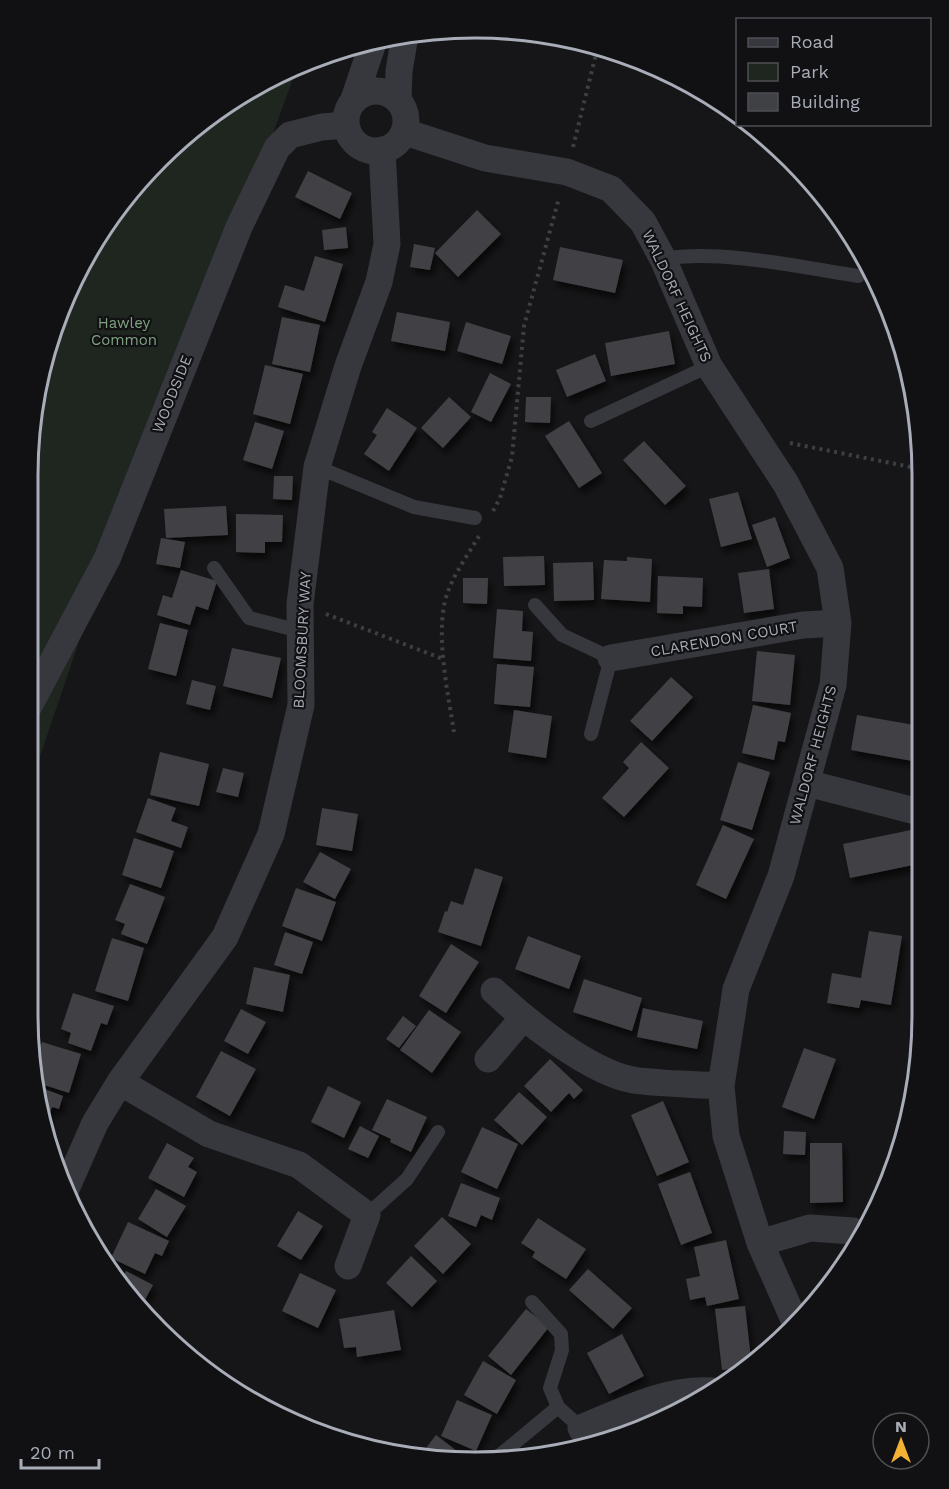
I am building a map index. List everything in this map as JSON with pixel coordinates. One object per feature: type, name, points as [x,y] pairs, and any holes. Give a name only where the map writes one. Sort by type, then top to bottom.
[{"type":"street","points":[[371,50],[350,113],[348,133],[358,145],[374,151],[393,146],[405,132],[405,112],[398,100],[399,71],[404,43]]},
{"type":"street","name":"WOODSIDE","points":[[38,689],[107,559],[239,226],[277,148],[290,135],[322,127],[350,113],[361,95],[370,91],[390,94],[398,100]]},
{"type":"street","name":"WALDORF HEIGHTS","points":[[405,132],[485,158],[567,172],[611,189],[643,222],[663,259],[709,366],[786,484],[830,568],[838,623],[833,685],[781,876],[736,988],[721,1086],[726,1136],[760,1243],[792,1315]]},
{"type":"street","name":"BLOOMSBURY WAY","points":[[70,1180],[95,1123],[120,1082],[225,937],[271,834],[301,705],[300,604],[317,467],[348,366],[379,282],[387,244],[382,150]]},
{"type":"street","name":"CLARENDON COURT","points":[[610,658],[803,625],[838,623]]},
{"type":"street","points":[[807,783],[912,810]]},
{"type":"street","points":[[494,991],[523,1018],[597,1067],[632,1079],[721,1086]]},
{"type":"street","points":[[488,1059],[523,1018]]},
{"type":"street","points":[[120,1082],[209,1134],[299,1165],[368,1215],[348,1266]]},
{"type":"street","points":[[760,1243],[810,1228],[854,1232]]},
{"type":"street","points":[[587,1437],[661,1396],[697,1390]]},
{"type":"lane","points":[[663,259],[681,256],[754,260],[858,276]]},
{"type":"lane","points":[[591,421],[709,366]]},
{"type":"lane","points":[[317,467],[414,507],[482,522]]},
{"type":"lane","points":[[214,568],[249,618],[300,631]]},
{"type":"lane","points":[[535,604],[562,635],[610,658],[591,734]]},
{"type":"lane","points":[[368,1215],[407,1179],[438,1132]]},
{"type":"lane","points":[[532,1302],[561,1334],[562,1350],[549,1388],[558,1407],[587,1437]]},
{"type":"lane","points":[[505,1451],[558,1407]]},
{"type":"path","points":[[454,732],[443,659],[443,615],[448,590],[482,522],[500,498],[512,457],[524,326],[567,172],[596,55]]},
{"type":"path","points":[[754,436],[912,467]]},
{"type":"path","points":[[300,604],[443,659]]},
{"type":"green space","name":"Hawley Common","points":[[294,77],[239,227],[107,559],[38,763],[38,446],[52,361],[71,307],[96,256],[111,232],[128,208],[165,165],[208,128],[232,111]]},
{"type":"building","points":[[308,171],[352,193],[340,219],[295,197]]},
{"type":"building","points":[[477,210],[501,234],[458,277],[435,253]]},
{"type":"building","points":[[346,227],[348,248],[324,250],[322,230]]},
{"type":"building","points":[[414,244],[435,248],[430,270],[410,267]]},
{"type":"building","points":[[560,247],[623,260],[615,293],[553,280]]},
{"type":"building","points":[[315,256],[343,264],[325,322],[278,307],[285,285],[304,291]]},
{"type":"building","points":[[397,312],[450,322],[445,351],[391,341]]},
{"type":"building","points":[[282,317],[320,325],[310,372],[272,364]]},
{"type":"building","points":[[466,322],[511,336],[502,364],[457,351]]},
{"type":"building","points":[[669,331],[675,364],[611,376],[605,343]]},
{"type":"building","points":[[595,354],[606,381],[567,397],[556,370]]},
{"type":"building","points":[[265,365],[303,374],[290,424],[253,414]]},
{"type":"building","points":[[490,373],[511,384],[491,422],[471,412]]},
{"type":"building","points":[[449,397],[471,417],[443,448],[421,428]]},
{"type":"building","points":[[526,397],[551,397],[550,423],[525,422]]},
{"type":"building","points":[[387,408],[417,428],[389,471],[364,454],[377,435],[372,432]]},
{"type":"building","points":[[569,421],[602,473],[579,488],[545,436]]},
{"type":"building","points":[[255,422],[284,431],[272,469],[243,460]]},
{"type":"building","points":[[644,441],[686,486],[665,505],[623,460]]},
{"type":"building","points":[[274,476],[293,476],[292,500],[273,499]]},
{"type":"building","points":[[738,492],[752,539],[721,547],[709,499]]},
{"type":"building","points":[[226,506],[228,535],[166,538],[164,509]]},
{"type":"building","points":[[236,514],[283,515],[282,542],[265,542],[265,553],[236,552]]},
{"type":"building","points":[[775,517],[790,558],[767,567],[752,525]]},
{"type":"building","points":[[161,538],[185,542],[180,568],[156,564]]},
{"type":"building","points":[[544,556],[545,585],[504,586],[503,557]]},
{"type":"building","points":[[627,557],[652,559],[650,602],[601,599],[604,560],[627,561]]},
{"type":"building","points":[[593,562],[594,600],[554,601],[553,563]]},
{"type":"building","points":[[769,569],[774,609],[744,613],[738,573]]},
{"type":"building","points":[[181,570],[217,581],[208,610],[196,606],[190,625],[157,615],[163,595],[172,598]]},
{"type":"building","points":[[658,576],[703,578],[702,607],[683,606],[683,614],[657,613]]},
{"type":"building","points":[[463,578],[488,578],[487,604],[463,603]]},
{"type":"building","points":[[497,609],[523,611],[522,631],[533,632],[531,661],[493,658]]},
{"type":"building","points":[[160,623],[188,630],[176,676],[148,669]]},
{"type":"building","points":[[232,648],[281,658],[272,698],[223,686]]},
{"type":"building","points":[[757,651],[795,655],[790,705],[752,701]]},
{"type":"building","points":[[497,664],[534,667],[530,707],[494,704]]},
{"type":"building","points":[[671,677],[693,697],[652,741],[630,721]]},
{"type":"building","points":[[192,680],[216,686],[210,710],[186,704]]},
{"type":"building","points":[[753,705],[791,713],[785,742],[778,741],[774,760],[742,753]]},
{"type":"building","points":[[514,710],[552,716],[546,758],[508,752]]},
{"type":"building","points":[[857,715],[912,725],[912,761],[851,750]]},
{"type":"building","points":[[641,742],[669,768],[624,817],[602,798],[629,768],[623,762]]},
{"type":"building","points":[[160,752],[209,764],[199,806],[150,795]]},
{"type":"building","points":[[738,762],[770,772],[752,830],[720,820]]},
{"type":"building","points":[[223,768],[244,773],[238,797],[216,792]]},
{"type":"building","points":[[148,798],[176,808],[171,821],[188,827],[181,848],[136,832]]},
{"type":"building","points":[[322,808],[358,814],[352,851],[316,845]]},
{"type":"building","points":[[723,825],[754,839],[726,899],[696,885]]},
{"type":"building","points":[[911,830],[912,865],[850,878],[843,844]]},
{"type":"building","points":[[134,838],[174,851],[161,888],[122,875]]},
{"type":"building","points":[[320,852],[351,869],[335,899],[303,882]]},
{"type":"building","points":[[475,868],[503,877],[481,946],[438,932],[451,901],[463,905]]},
{"type":"building","points":[[130,884],[165,897],[147,944],[121,934],[125,924],[115,920]]},
{"type":"building","points":[[296,888],[336,902],[322,941],[282,926]]},
{"type":"building","points":[[869,931],[902,936],[891,1005],[861,1000],[859,1008],[827,1003],[832,973],[861,978]]},
{"type":"building","points":[[285,932],[313,942],[302,974],[274,965]]},
{"type":"building","points":[[528,936],[581,956],[569,989],[515,969]]},
{"type":"building","points":[[112,938],[144,948],[128,1001],[95,991]]},
{"type":"building","points":[[451,944],[479,962],[446,1013],[419,996]]},
{"type":"building","points":[[254,967],[290,975],[283,1012],[246,1004]]},
{"type":"building","points":[[584,979],[642,998],[632,1031],[573,1012]]},
{"type":"building","points":[[73,993],[114,1006],[107,1025],[101,1023],[91,1051],[68,1043],[71,1033],[61,1029]]},
{"type":"building","points":[[643,1008],[703,1021],[697,1049],[637,1037]]},
{"type":"building","points":[[241,1009],[266,1022],[248,1054],[224,1041]]},
{"type":"building","points":[[429,1010],[461,1032],[432,1073],[400,1050]]},
{"type":"building","points":[[403,1016],[416,1026],[399,1048],[386,1039]]},
{"type":"building","points":[[42,1042],[81,1054],[69,1093],[43,1085],[39,1051]]},
{"type":"building","points":[[804,1048],[836,1059],[814,1119],[782,1107]]},
{"type":"building","points":[[221,1051],[256,1069],[230,1116],[196,1097]]},
{"type":"building","points":[[550,1059],[583,1090],[574,1099],[569,1093],[551,1112],[524,1086]]},
{"type":"building","points":[[328,1086],[361,1102],[344,1138],[311,1122]]},
{"type":"building","points":[[44,1089],[63,1096],[59,1109],[52,1107],[49,1115]]},
{"type":"building","points":[[519,1092],[547,1117],[522,1145],[494,1120]]},
{"type":"building","points":[[387,1099],[427,1117],[411,1152],[372,1130]]},
{"type":"building","points":[[663,1101],[689,1162],[657,1176],[631,1115]]},
{"type":"building","points":[[360,1126],[379,1136],[368,1158],[348,1149]]},
{"type":"building","points":[[482,1127],[518,1144],[497,1189],[461,1172]]},
{"type":"building","points":[[784,1131],[806,1132],[805,1155],[783,1154]]},
{"type":"building","points":[[167,1143],[194,1158],[188,1167],[197,1172],[184,1197],[148,1178]]},
{"type":"building","points":[[810,1143],[842,1143],[843,1202],[810,1203]]},
{"type":"building","points":[[690,1172],[712,1233],[681,1245],[658,1184]]},
{"type":"building","points":[[461,1183],[500,1198],[492,1220],[481,1215],[476,1227],[448,1216]]},
{"type":"building","points":[[156,1189],[186,1206],[167,1237],[138,1219]]},
{"type":"building","points":[[298,1211],[323,1226],[301,1260],[277,1246]]},
{"type":"building","points":[[442,1217],[471,1244],[443,1274],[414,1246]]},
{"type":"building","points":[[538,1218],[586,1249],[566,1279],[532,1257],[535,1252],[521,1243]]},
{"type":"building","points":[[128,1222],[169,1241],[162,1256],[155,1253],[145,1274],[111,1257]]},
{"type":"building","points":[[726,1240],[739,1299],[707,1306],[705,1297],[690,1300],[686,1279],[700,1276],[694,1247]]},
{"type":"building","points":[[411,1256],[437,1281],[412,1307],[386,1283]]},
{"type":"building","points":[[588,1269],[632,1308],[613,1329],[569,1290]]},
{"type":"building","points":[[126,1271],[153,1285],[144,1301],[128,1281],[124,1275]]},
{"type":"building","points":[[300,1273],[336,1290],[318,1328],[282,1311]]},
{"type":"building","points":[[745,1306],[750,1353],[729,1369],[722,1370],[715,1309]]},
{"type":"building","points":[[526,1309],[549,1327],[511,1375],[488,1356]]},
{"type":"building","points":[[394,1310],[401,1350],[357,1357],[356,1347],[344,1348],[339,1319]]},
{"type":"building","points":[[622,1334],[644,1376],[609,1394],[587,1353]]},
{"type":"building","points":[[483,1361],[516,1380],[497,1414],[464,1395]]},
{"type":"building","points":[[457,1400],[492,1415],[476,1451],[441,1436]]},
{"type":"building","points":[[436,1435],[457,1451],[446,1451],[425,1449]]}]
